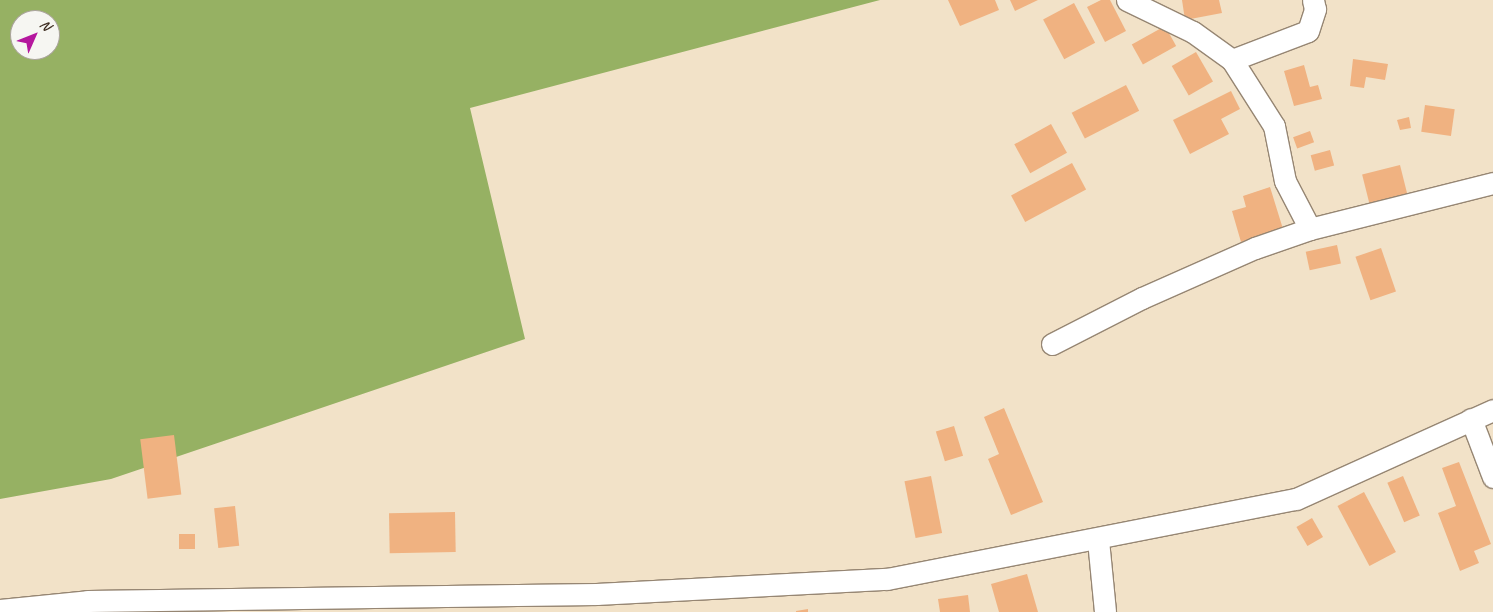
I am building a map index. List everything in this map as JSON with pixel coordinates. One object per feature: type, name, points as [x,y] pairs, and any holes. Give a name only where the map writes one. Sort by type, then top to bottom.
[{"type":"street","points":[[1126,0],[1193,32],[1232,60],[1274,126],[1285,181],[1310,229]]},
{"type":"street","points":[[1232,60],[1308,31],[1315,9],[1313,0]]},
{"type":"street","points":[[1052,344],[1247,251],[1310,229],[1493,183]]},
{"type":"street","points":[[0,610],[88,601],[597,594],[887,579],[1098,540],[1296,499],[1493,410]]},
{"type":"street","points":[[1471,419],[1493,477]]},
{"type":"street","points":[[1098,540],[1105,612]]},
{"type":"green space","points":[[0,0],[880,0],[470,108],[525,339],[111,479],[0,499]]},
{"type":"building","points":[[948,0],[995,0],[999,10],[960,26]]},
{"type":"building","points":[[1010,0],[1038,0],[1015,11]]},
{"type":"building","points":[[1101,0],[1110,0],[1126,31],[1105,42],[1087,7]]},
{"type":"building","points":[[1182,0],[1219,0],[1222,13],[1185,20]]},
{"type":"building","points":[[1074,3],[1095,43],[1064,59],[1043,19]]},
{"type":"building","points":[[1165,26],[1176,46],[1143,65],[1132,44]]},
{"type":"building","points":[[1196,52],[1213,81],[1189,95],[1172,66]]},
{"type":"building","points":[[1353,59],[1388,64],[1385,80],[1366,77],[1364,88],[1350,86]]},
{"type":"building","points":[[1304,65],[1310,87],[1318,85],[1322,99],[1294,106],[1284,71]]},
{"type":"building","points":[[1126,85],[1139,111],[1085,139],[1072,113]]},
{"type":"building","points":[[1231,91],[1240,109],[1221,119],[1229,134],[1190,154],[1173,120]]},
{"type":"building","points":[[1425,105],[1455,109],[1451,136],[1421,132]]},
{"type":"building","points":[[1409,117],[1411,128],[1400,130],[1397,120]]},
{"type":"building","points":[[1051,124],[1067,153],[1030,173],[1014,144]]},
{"type":"building","points":[[1310,131],[1314,142],[1297,148],[1293,137]]},
{"type":"building","points":[[1330,150],[1334,165],[1315,171],[1311,155]]},
{"type":"building","points":[[1072,163],[1086,189],[1025,222],[1011,195]]},
{"type":"building","points":[[1400,165],[1408,197],[1370,206],[1362,174]]},
{"type":"building","points":[[1270,187],[1283,229],[1241,242],[1232,211],[1246,207],[1243,196]]},
{"type":"building","points":[[1337,245],[1341,264],[1310,270],[1306,252]]},
{"type":"building","points":[[1381,248],[1396,291],[1370,300],[1355,257]]},
{"type":"building","points":[[1004,408],[1043,502],[1011,515],[988,459],[999,454],[984,417]]},
{"type":"building","points":[[954,426],[963,456],[945,461],[936,432]]},
{"type":"building","points":[[174,435],[181,495],[148,499],[140,439]]},
{"type":"building","points":[[1459,462],[1491,544],[1474,551],[1479,563],[1460,571],[1438,513],[1456,506],[1442,468]]},
{"type":"building","points":[[931,476],[942,533],[916,538],[904,481]]},
{"type":"building","points":[[1403,476],[1420,516],[1404,522],[1387,483]]},
{"type":"building","points":[[1364,492],[1396,552],[1369,566],[1338,506]]},
{"type":"building","points":[[235,506],[239,546],[218,548],[214,508]]},
{"type":"building","points":[[455,512],[456,552],[390,553],[389,513]]},
{"type":"building","points":[[1312,518],[1323,537],[1307,546],[1296,527]]},
{"type":"building","points":[[179,534],[195,534],[195,549],[179,549]]},
{"type":"building","points":[[1027,574],[1038,612],[999,612],[991,584]]},
{"type":"building","points":[[968,595],[970,612],[940,612],[938,599]]},
{"type":"building","points":[[808,609],[808,612],[796,612],[796,611]]}]
